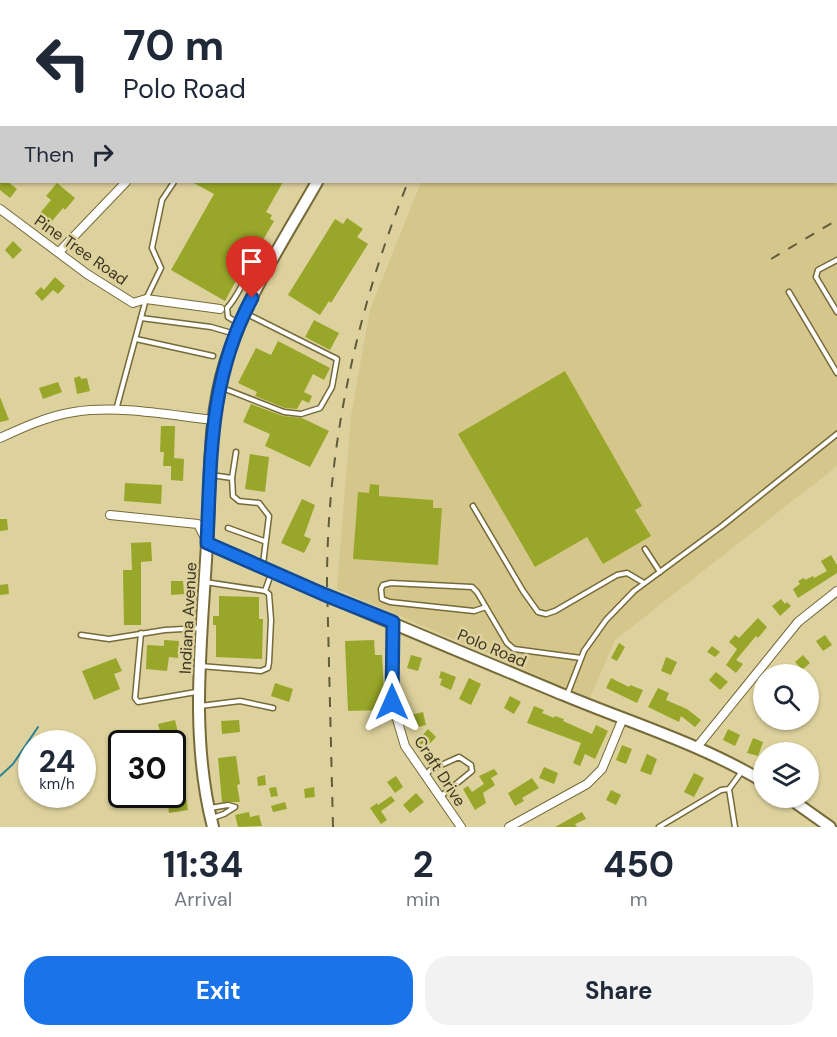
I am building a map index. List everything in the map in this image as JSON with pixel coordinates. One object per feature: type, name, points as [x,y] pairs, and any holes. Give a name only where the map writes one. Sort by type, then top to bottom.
[{"type":"main road","name":"Indiana Avenue","points":[[211,818],[201,763],[199,666],[213,420],[225,363],[244,313],[316,183]]},
{"type":"main road","name":"Polo Road","points":[[207,543],[566,696],[697,747],[753,776]]},
{"type":"main road","points":[[803,808],[831,827]]},
{"type":"street","points":[[59,252],[125,183]]},
{"type":"street","name":"Pine Tree Road","points":[[0,209],[87,274],[133,303],[146,299],[220,309]]},
{"type":"street","points":[[0,438],[57,416],[93,411],[213,420]]},
{"type":"street","points":[[110,515],[198,524],[207,543]]},
{"type":"street","points":[[697,747],[798,622],[837,591]]},
{"type":"street","name":"Craft Drive","points":[[393,622],[392,702],[405,746],[461,827]]},
{"type":"street","points":[[509,827],[587,784],[596,776],[602,769],[623,718]]},
{"type":"lane","points":[[116,411],[146,299],[161,268],[152,248],[162,200],[173,183]]},
{"type":"lane","points":[[837,268],[835,261],[818,270],[816,277],[837,312]]},
{"type":"lane","points":[[238,329],[228,317],[227,308],[236,299],[253,268],[258,264],[268,269]]},
{"type":"lane","points":[[789,292],[837,372]]},
{"type":"lane","points":[[219,387],[284,412],[301,414],[320,408],[332,387],[337,359],[244,313]]},
{"type":"lane","points":[[141,318],[238,329]]},
{"type":"lane","points":[[136,339],[213,356]]},
{"type":"lane","points":[[566,696],[581,658],[606,620],[634,591],[837,435]]},
{"type":"lane","points":[[236,452],[232,478],[233,496],[239,501],[260,503],[269,516],[264,541],[267,570],[265,591]]},
{"type":"lane","points":[[211,475],[232,478]]},
{"type":"lane","points":[[473,506],[523,591],[538,612],[546,614],[555,611],[617,575],[627,573],[644,584]]},
{"type":"lane","points":[[228,528],[264,541]]},
{"type":"lane","points":[[645,549],[660,572]]},
{"type":"lane","points":[[199,666],[254,671],[268,668],[271,620],[269,594],[265,591],[205,582]]},
{"type":"lane","points":[[486,607],[474,611],[390,602],[382,599],[381,589],[383,585],[391,583],[472,587],[486,607],[507,643],[514,649],[581,658]]},
{"type":"lane","points":[[81,635],[109,639],[141,633],[202,628]]},
{"type":"lane","points":[[141,633],[135,698],[138,702],[200,691]]},
{"type":"lane","points":[[200,706],[240,701],[273,708]]},
{"type":"lane","points":[[425,776],[430,770],[459,757],[471,765],[472,771],[440,797]]},
{"type":"lane","points":[[659,827],[716,793],[729,789],[743,770]]},
{"type":"lane","points":[[729,789],[735,827]]},
{"type":"lane","points":[[228,805],[235,807],[224,814],[211,818],[228,805]]},
{"type":"lane","points":[[831,827],[837,821]]},
{"type":"shaded area","points":[[421,183],[837,183],[837,466],[615,640],[590,698],[337,589],[351,415],[370,310]]},
{"type":"building","points":[[0,183],[9,183],[17,189],[10,198],[0,190]]},
{"type":"building","points":[[57,183],[75,198],[47,227],[36,218],[51,200],[46,196]]},
{"type":"building","points":[[194,183],[282,183],[266,212],[272,215],[270,219],[274,221],[252,259],[249,257],[225,301],[171,270],[214,194]]},
{"type":"building","points":[[347,218],[363,229],[357,237],[368,244],[331,303],[329,301],[320,315],[288,295],[335,219],[343,224]]},
{"type":"building","points":[[13,241],[22,250],[13,259],[5,250]]},
{"type":"building","points":[[55,277],[65,286],[58,294],[53,290],[42,301],[35,293],[41,287],[44,290]]},
{"type":"building","points":[[314,320],[339,333],[330,350],[305,337]]},
{"type":"building","points":[[278,341],[330,368],[324,380],[313,374],[304,392],[312,396],[309,403],[302,400],[297,409],[285,408],[255,396],[257,392],[238,383],[256,348],[271,355]]},
{"type":"building","points":[[565,371],[642,506],[635,510],[651,536],[603,564],[587,537],[535,567],[458,434]]},
{"type":"building","points":[[80,376],[81,379],[87,378],[90,391],[77,394],[74,378]]},
{"type":"building","points":[[58,382],[62,392],[43,399],[39,388]]},
{"type":"building","points":[[0,397],[9,420],[0,422]]},
{"type":"building","points":[[251,404],[283,416],[302,418],[329,431],[310,467],[265,446],[270,434],[243,422]]},
{"type":"building","points":[[161,426],[175,426],[174,458],[184,459],[183,481],[171,480],[171,466],[163,466],[164,452],[160,452]]},
{"type":"building","points":[[250,454],[269,457],[265,492],[245,489]]},
{"type":"building","points":[[125,483],[162,485],[161,504],[124,501]]},
{"type":"building","points":[[370,484],[379,485],[379,496],[433,500],[433,508],[442,508],[438,565],[353,559],[358,492],[369,493]]},
{"type":"building","points":[[302,499],[315,505],[304,536],[311,539],[304,553],[281,543]]},
{"type":"building","points":[[0,519],[7,519],[8,530],[0,531]]},
{"type":"building","points":[[151,542],[152,561],[141,562],[141,625],[124,625],[123,570],[132,570],[131,543]]},
{"type":"building","points":[[831,555],[837,565],[837,573],[798,598],[793,589],[800,584],[798,581],[813,576],[814,578],[827,571],[821,561]]},
{"type":"building","points":[[171,581],[183,581],[184,594],[171,595]]},
{"type":"building","points":[[8,584],[9,594],[0,595],[0,585]]},
{"type":"building","points":[[219,596],[259,597],[259,619],[263,619],[262,659],[216,657],[216,625],[213,625],[213,616],[219,616]]},
{"type":"building","points":[[781,599],[785,604],[787,602],[791,606],[780,616],[772,606]]},
{"type":"building","points":[[758,618],[767,627],[758,638],[756,636],[736,660],[743,664],[736,673],[726,665],[737,649],[729,642],[735,635],[739,638]]},
{"type":"building","points":[[825,635],[832,645],[823,651],[816,641]]},
{"type":"building","points":[[164,640],[179,641],[178,658],[169,657],[167,671],[146,669],[147,645],[164,646]]},
{"type":"building","points":[[374,640],[375,655],[382,655],[385,710],[348,711],[345,641]]},
{"type":"building","points":[[619,643],[625,647],[617,661],[611,658]]},
{"type":"building","points":[[712,646],[720,652],[715,657],[707,652]]},
{"type":"building","points":[[411,655],[422,658],[418,671],[407,668]]},
{"type":"building","points":[[803,655],[810,663],[797,664],[795,662]]},
{"type":"building","points":[[666,657],[677,662],[671,675],[661,671]]},
{"type":"building","points":[[116,658],[122,671],[114,674],[120,689],[94,700],[82,671]]},
{"type":"building","points":[[441,671],[456,677],[451,690],[440,685]]},
{"type":"building","points":[[716,672],[728,682],[720,690],[709,680]]},
{"type":"building","points":[[469,678],[481,684],[471,705],[459,699]]},
{"type":"building","points":[[611,678],[629,687],[630,685],[643,690],[637,703],[606,688]]},
{"type":"building","points":[[275,683],[293,689],[289,702],[271,696]]},
{"type":"building","points":[[658,688],[669,693],[666,700],[687,709],[701,720],[695,727],[681,716],[679,722],[648,707]]},
{"type":"building","points":[[510,696],[521,702],[514,714],[504,708]]},
{"type":"building","points":[[534,706],[544,710],[542,713],[564,719],[563,721],[592,734],[596,725],[608,731],[595,759],[585,754],[580,766],[573,763],[581,743],[527,723]]},
{"type":"building","points":[[423,712],[426,725],[414,728],[411,715]]},
{"type":"building","points":[[175,720],[178,730],[160,730],[158,724]]},
{"type":"building","points":[[239,720],[240,732],[222,734],[221,721]]},
{"type":"building","points":[[428,729],[436,737],[424,750],[416,743]]},
{"type":"building","points":[[728,729],[740,735],[735,746],[723,740]]},
{"type":"building","points":[[753,738],[763,742],[753,742],[753,755],[747,753]]},
{"type":"building","points":[[622,745],[632,749],[626,764],[616,760]]},
{"type":"building","points":[[647,754],[657,759],[651,775],[640,771]]},
{"type":"building","points":[[236,756],[240,802],[222,802],[218,758]]},
{"type":"building","points":[[544,767],[558,773],[554,784],[539,778]]},
{"type":"building","points":[[494,769],[498,774],[491,778],[495,785],[483,793],[486,803],[475,810],[463,789],[468,786],[472,792],[484,784],[479,776]]},
{"type":"building","points":[[694,773],[704,778],[694,797],[684,792]]},
{"type":"building","points":[[265,775],[266,785],[258,786],[257,777]]},
{"type":"building","points":[[396,776],[403,787],[395,793],[387,782]]},
{"type":"building","points":[[532,778],[539,788],[522,798],[524,801],[515,806],[508,793]]},
{"type":"building","points":[[276,787],[278,796],[271,797],[269,788]]},
{"type":"building","points":[[314,787],[315,797],[305,798],[304,789]]},
{"type":"building","points":[[611,790],[621,795],[616,805],[606,800]]},
{"type":"building","points":[[416,793],[424,802],[410,813],[403,805]]},
{"type":"building","points":[[391,796],[395,801],[381,811],[387,820],[381,824],[370,808]]},
{"type":"building","points":[[186,797],[188,810],[169,813],[168,808],[186,808]]},
{"type":"building","points":[[285,802],[287,809],[273,812],[271,806]]},
{"type":"building","points":[[249,812],[250,817],[259,815],[262,826],[238,827],[235,815]]},
{"type":"building","points":[[582,812],[586,819],[575,824],[577,827],[555,827]]},
{"type":"waterway","points":[[0,776],[13,764],[38,727]]},
{"type":"railway","points":[[333,827],[327,582],[332,480],[348,378],[360,328],[390,230],[408,183]]},
{"type":"railway","points":[[771,259],[837,220]]},
{"type":"route","points":[[252,298],[230,349],[219,387],[213,420],[207,543],[393,622],[392,702]]}]
